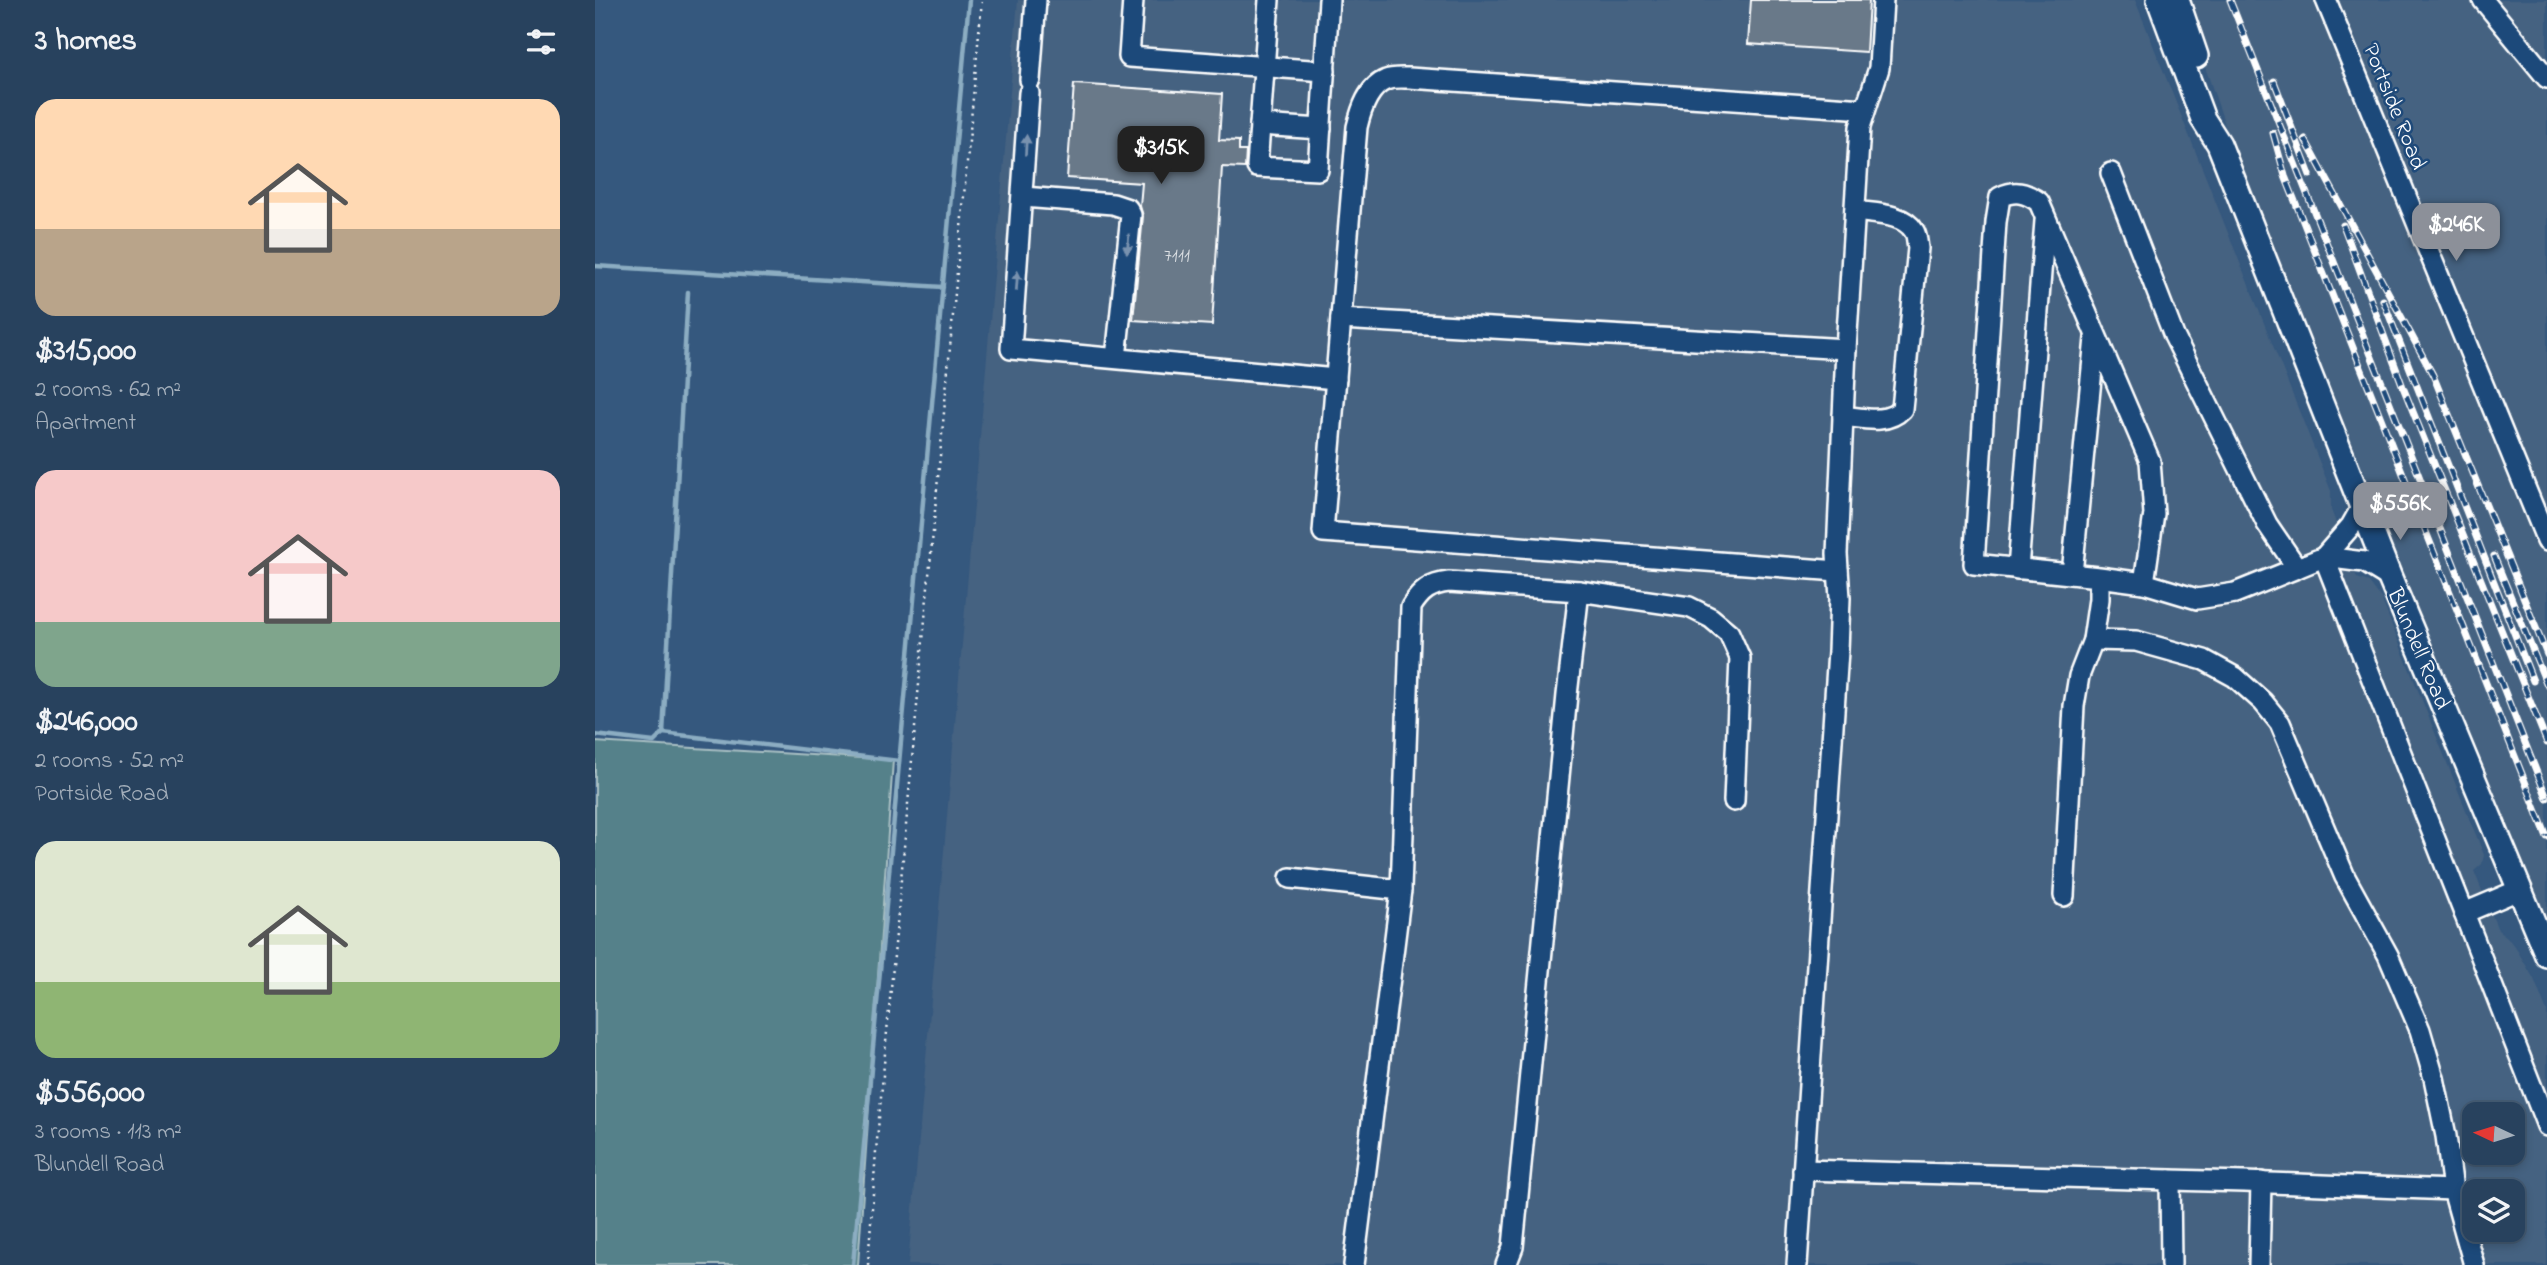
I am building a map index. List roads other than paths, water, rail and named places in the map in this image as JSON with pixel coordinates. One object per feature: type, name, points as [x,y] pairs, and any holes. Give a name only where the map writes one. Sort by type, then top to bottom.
[{"type":"main road","name":"Blundell Road","points":[[2159,0],[2203,119],[2219,144],[2390,578],[2547,955]]},
{"type":"main road","name":"Blundell Road","points":[[2177,0],[2215,116],[2219,144]]},
{"type":"street","points":[[1036,0],[1011,349],[1336,379]]},
{"type":"street","points":[[1133,0],[1129,57],[1325,71]]},
{"type":"street","points":[[1269,0],[1257,167],[1318,170],[1329,0]]},
{"type":"street","points":[[1797,1265],[1838,651],[1843,416],[1860,127],[1878,68],[1883,0]]},
{"type":"street","name":"Portside Road","points":[[2326,0],[2547,541]]},
{"type":"street","points":[[2483,0],[2547,78]]},
{"type":"street","points":[[1838,571],[1323,532],[1357,127],[1361,109],[1370,94],[1385,80],[1409,78],[1865,109]]},
{"type":"street","points":[[1260,125],[1321,129]]},
{"type":"street","points":[[2111,173],[2174,336],[2267,524],[2297,568]]},
{"type":"street","points":[[2144,583],[2154,514],[2150,461],[2039,202],[2027,193],[2010,192],[2000,197],[1996,222],[1973,564],[2144,583],[2197,599],[2235,593],[2323,557],[2351,526],[2363,505]]},
{"type":"street","points":[[1023,197],[1113,204],[1128,209],[1131,215],[1116,358]]},
{"type":"street","points":[[1843,416],[1881,420],[1895,416],[1902,408],[1918,248],[1915,231],[1905,222],[1855,211]]},
{"type":"street","points":[[2018,569],[2046,219]]},
{"type":"street","points":[[1341,319],[1846,349]]},
{"type":"street","points":[[2072,574],[2095,334]]},
{"type":"street","points":[[2323,557],[2364,562],[2390,578]]},
{"type":"street","points":[[2323,557],[2547,1126]]},
{"type":"street","points":[[2064,896],[2074,706],[2079,676],[2093,639],[2099,577]]},
{"type":"street","points":[[1360,1265],[1354,1265],[1401,890],[1411,607],[1419,596],[1433,584],[1449,582],[1579,591],[1689,607],[1711,618],[1729,633],[1740,657],[1734,801]]},
{"type":"street","points":[[1506,1265],[1513,1247],[1579,591]]},
{"type":"street","points":[[2093,639],[2136,641],[2204,660],[2235,677],[2263,702],[2280,723],[2345,877],[2388,955],[2420,1030],[2434,1078],[2446,1136],[2453,1190],[2474,1265]]},
{"type":"street","points":[[1290,878],[1401,890]]},
{"type":"street","points":[[2464,913],[2521,889]]},
{"type":"street","points":[[1803,1170],[2453,1190]]},
{"type":"street","points":[[2170,1180],[2171,1265]]},
{"type":"street","points":[[2259,1265],[2260,1182]]},
{"type":"waterway","points":[[853,1265],[969,0]]},
{"type":"waterway","points":[[595,266],[943,287]]},
{"type":"waterway","points":[[688,292],[663,733],[899,761]]},
{"type":"waterway","points":[[595,735],[654,742],[663,733]]},
{"type":"railway","points":[[2230,0],[2547,798]]},
{"type":"railway","points":[[2274,81],[2310,175]]},
{"type":"railway","points":[[2273,133],[2285,176],[2547,837]]},
{"type":"railway","points":[[2305,139],[2433,375],[2547,655]]},
{"type":"railway","points":[[2343,225],[2403,387],[2547,743]]},
{"type":"railway","points":[[2383,300],[2533,681]]},
{"type":"railway","points":[[2494,556],[2547,685]]}]
